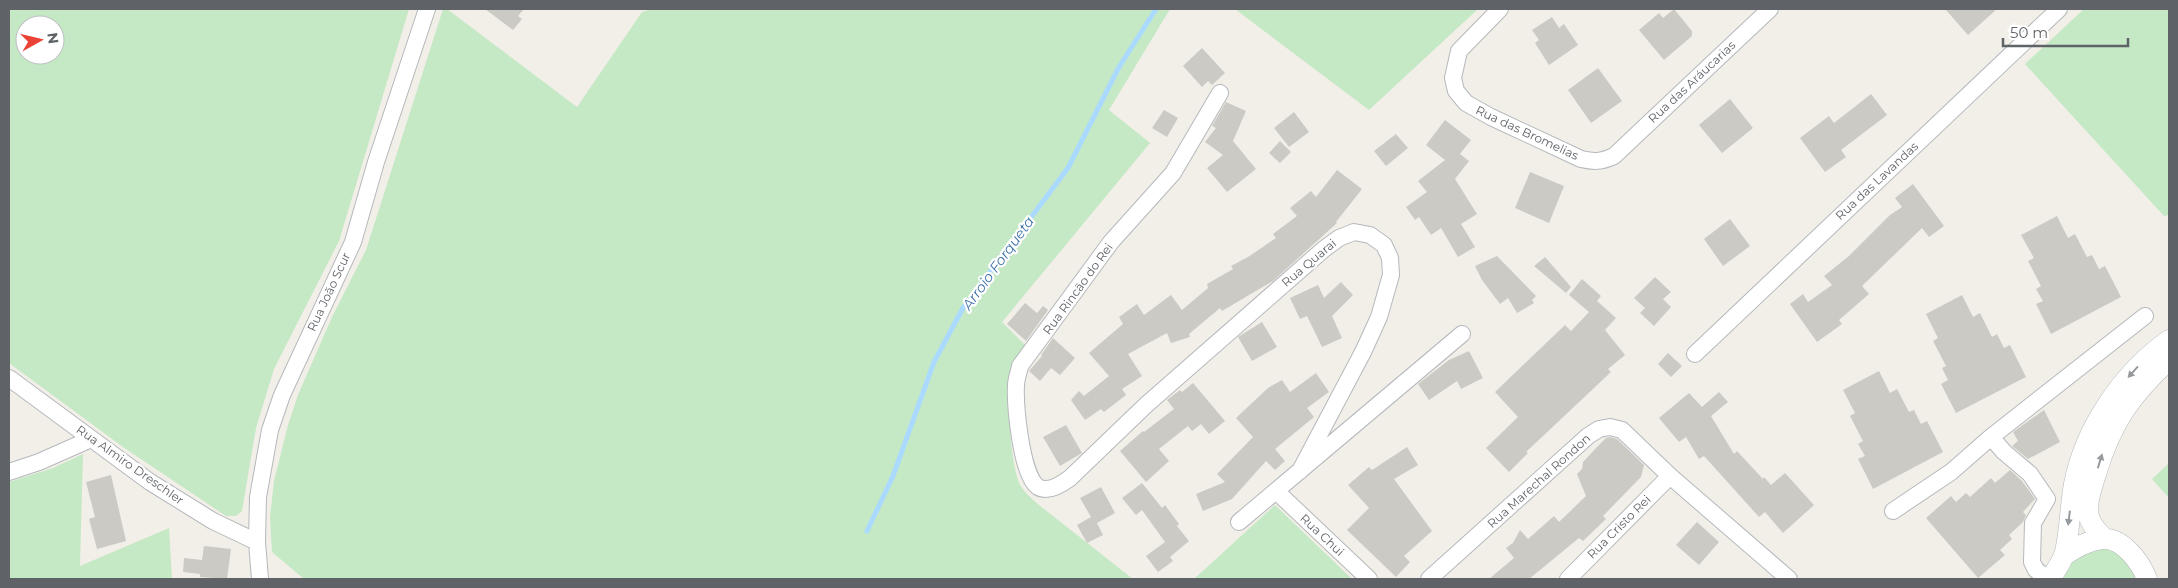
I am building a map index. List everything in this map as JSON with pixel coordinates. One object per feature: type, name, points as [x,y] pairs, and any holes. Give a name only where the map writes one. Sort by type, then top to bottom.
[{"type":"street","name":"Rua João Scur","points":[[260,579],[257,542],[258,497],[270,430],[282,395],[353,242],[376,162],[427,9]]},
{"type":"street","name":"Rua das Bromelias","points":[[1500,9],[1459,50],[1453,78],[1456,91],[1466,103],[1491,117],[1580,159],[1602,162],[1614,156]]},
{"type":"street","name":"Rua das Aráucarias","points":[[1614,156],[1770,9]]},
{"type":"street","name":"Rua das Lavandas","points":[[1695,354],[2060,9]]},
{"type":"street","name":"Rua Rincão do Rei","points":[[1058,486],[1047,489],[1038,488],[1032,480],[1025,463],[1017,421],[1016,384],[1020,366],[1111,242],[1173,173],[1220,93]]},
{"type":"street","name":"Rua Quarai","points":[[1058,486],[1070,478],[1146,405],[1324,249],[1339,238],[1354,232],[1370,235],[1384,246],[1390,258],[1391,275],[1379,317],[1364,352],[1300,471]]},
{"type":"street","points":[[1893,511],[1951,472],[1992,437],[2145,316]]},
{"type":"street","points":[[1239,522],[1462,334]]},
{"type":"street","points":[[1992,437],[2004,452],[2030,474],[2047,499],[2033,523],[2032,562],[2036,570],[2050,579],[2065,554],[2074,482],[2086,446],[2117,390],[2138,367],[2169,340]]},
{"type":"street","points":[[2147,579],[2142,567],[2129,552],[2117,543],[2104,538],[2092,525],[2088,513],[2092,488],[2105,445],[2118,418],[2142,387],[2169,360]]},
{"type":"street","name":"Rua Almiro Dreschler","points":[[9,378],[150,482],[213,521],[257,542]]},
{"type":"street","name":"Rua Marechal Rondon","points":[[1429,579],[1588,436],[1599,429],[1610,427],[1622,430],[1670,476],[1789,579]]},
{"type":"street","points":[[9,472],[39,462],[90,439]]},
{"type":"street","name":"Rua Cristo Rei","points":[[1568,579],[1670,476]]},
{"type":"street","name":"Rua Chui","points":[[1276,491],[1369,579]]},
{"type":"street","points":[[2065,554],[2086,543],[2104,538]]},
{"type":"green space","points":[[9,9],[409,9],[339,241],[274,369],[256,428],[242,511],[236,516],[226,516],[123,447],[9,363]]},
{"type":"green space","points":[[443,9],[447,9],[577,107],[642,12],[652,9],[1170,9],[1109,110],[1150,143],[1002,322],[1025,345],[1013,365],[1009,390],[1011,443],[1016,475],[1020,485],[1039,505],[1133,579],[304,579],[272,552],[270,517],[274,481],[288,425],[298,395],[332,317],[366,250]]},
{"type":"green space","points":[[1235,9],[1478,9],[1369,110]]},
{"type":"green space","points":[[2084,9],[2169,9],[2169,215],[2164,216],[2025,64]]},
{"type":"green space","points":[[83,454],[80,566],[169,528],[172,579],[9,579],[9,482],[53,468]]},
{"type":"green space","points":[[2169,463],[2169,498],[2152,479]]},
{"type":"green space","points":[[1275,505],[1352,579],[1194,579]]},
{"type":"green space","points":[[2102,547],[2124,558],[2139,579],[2058,579],[2076,556]]},
{"type":"building","points":[[485,9],[524,9],[518,16],[522,19],[513,30]]},
{"type":"building","points":[[1674,9],[1692,31],[1692,36],[1664,60],[1639,30],[1659,13],[1663,18]]},
{"type":"building","points":[[1945,9],[1997,9],[1968,35]]},
{"type":"building","points":[[1552,17],[1559,28],[1564,24],[1578,45],[1549,65],[1535,43],[1539,40],[1532,30]]},
{"type":"building","points":[[1202,48],[1225,73],[1212,85],[1208,81],[1202,87],[1183,66]]},
{"type":"building","points":[[1598,68],[1622,101],[1591,123],[1568,90]]},
{"type":"building","points":[[1871,94],[1887,115],[1841,150],[1846,157],[1825,172],[1800,138],[1829,116],[1834,123]]},
{"type":"building","points":[[1730,99],[1753,128],[1722,153],[1699,125]]},
{"type":"building","points":[[1226,102],[1246,111],[1233,141],[1256,169],[1227,192],[1207,168],[1223,155],[1205,142],[1216,128],[1212,126]]},
{"type":"building","points":[[1164,110],[1178,118],[1167,137],[1152,128]]},
{"type":"building","points":[[1294,112],[1309,132],[1289,147],[1274,128]]},
{"type":"building","points":[[1445,120],[1471,140],[1460,154],[1469,161],[1455,179],[1477,214],[1461,224],[1475,247],[1458,257],[1441,228],[1431,235],[1419,217],[1415,220],[1406,207],[1427,192],[1418,181],[1445,160],[1426,145]]},
{"type":"building","points":[[1396,134],[1408,148],[1386,166],[1374,151]]},
{"type":"building","points":[[1280,141],[1291,152],[1280,163],[1269,153]]},
{"type":"building","points":[[1337,170],[1362,189],[1337,223],[1273,281],[1222,311],[1220,308],[1189,334],[1190,337],[1171,343],[1167,333],[1128,354],[1142,376],[1122,389],[1126,395],[1104,412],[1101,409],[1085,420],[1071,400],[1079,391],[1084,396],[1109,376],[1089,353],[1123,324],[1119,317],[1137,304],[1144,315],[1171,295],[1182,310],[1208,288],[1207,284],[1233,269],[1231,266],[1276,238],[1273,234],[1297,216],[1290,208],[1311,191],[1316,197]]},
{"type":"building","points":[[1530,172],[1564,186],[1549,223],[1515,208]]},
{"type":"building","points":[[1913,184],[1944,226],[1929,237],[1922,228],[1862,286],[1869,294],[1839,320],[1842,324],[1817,342],[1790,304],[1803,294],[1808,302],[1832,285],[1824,276],[1849,256],[1890,215],[1902,207],[1895,198]]},
{"type":"building","points":[[2057,216],[2068,238],[2075,234],[2087,257],[2092,255],[2099,269],[2105,266],[2121,297],[2051,334],[2036,304],[2043,301],[2036,289],[2041,286],[2028,261],[2034,258],[2021,235]]},
{"type":"building","points":[[1730,219],[1750,246],[1723,266],[1704,239]]},
{"type":"building","points":[[1497,256],[1536,296],[1532,300],[1534,303],[1517,313],[1508,298],[1500,304],[1482,280],[1475,266]]},
{"type":"building","points":[[1545,257],[1571,287],[1566,293],[1534,266]]},
{"type":"building","points":[[1655,277],[1671,292],[1663,299],[1671,307],[1654,326],[1640,313],[1645,308],[1634,298]]},
{"type":"building","points":[[1582,279],[1601,296],[1597,301],[1616,318],[1605,330],[1625,355],[1608,369],[1611,372],[1526,452],[1528,453],[1509,472],[1486,448],[1518,417],[1495,392],[1565,325],[1571,331],[1589,312],[1569,295]]},
{"type":"building","points":[[1341,282],[1353,295],[1332,316],[1342,338],[1322,347],[1307,316],[1300,319],[1290,298],[1318,285],[1324,298]]},
{"type":"building","points":[[1962,295],[1973,317],[1980,313],[1992,337],[1997,334],[2004,348],[2010,345],[2026,377],[1956,413],[1941,384],[1948,380],[1942,368],[1946,366],[1933,341],[1938,338],[1926,314]]},
{"type":"building","points":[[1025,303],[1037,313],[1043,306],[1048,310],[1026,341],[1007,324]]},
{"type":"building","points":[[1262,322],[1277,347],[1252,361],[1238,337]]},
{"type":"building","points":[[1053,338],[1075,358],[1060,375],[1051,368],[1040,381],[1029,371],[1042,356]]},
{"type":"building","points":[[1469,351],[1483,378],[1461,389],[1457,381],[1429,400],[1418,384],[1449,360]]},
{"type":"building","points":[[1668,353],[1682,366],[1671,377],[1658,364]]},
{"type":"building","points":[[1879,371],[1890,393],[1897,389],[1909,412],[1914,410],[1921,424],[1927,421],[1943,452],[1873,489],[1858,459],[1865,456],[1858,444],[1863,441],[1850,416],[1855,413],[1843,390]]},
{"type":"building","points":[[1316,373],[1329,392],[1307,408],[1314,417],[1275,449],[1285,461],[1275,470],[1266,461],[1232,499],[1203,511],[1196,494],[1225,482],[1217,474],[1253,437],[1236,418],[1268,388],[1282,380],[1290,392]]},
{"type":"building","points":[[1193,383],[1225,421],[1209,434],[1201,424],[1192,431],[1188,426],[1159,449],[1169,461],[1146,482],[1120,451],[1143,431],[1174,409],[1167,400],[1180,390],[1182,392]]},
{"type":"building","points":[[1719,392],[1728,402],[1711,416],[1734,454],[1737,451],[1771,485],[1785,473],[1814,505],[1783,533],[1765,512],[1759,517],[1704,456],[1699,459],[1686,437],[1679,442],[1659,418],[1689,393],[1702,407]]},
{"type":"building","points":[[2044,410],[2060,442],[2028,459],[2012,446],[2018,441],[2013,432]]},
{"type":"building","points":[[1066,425],[1082,453],[1060,466],[1043,437]]},
{"type":"building","points":[[1606,438],[1617,439],[1644,465],[1641,477],[1603,516],[1606,519],[1583,541],[1579,538],[1529,579],[1489,579],[1514,558],[1506,548],[1513,543],[1520,530],[1528,539],[1554,516],[1559,522],[1586,496],[1577,474],[1582,469],[1583,462]]},
{"type":"building","points":[[1407,447],[1418,465],[1394,479],[1432,531],[1404,556],[1410,562],[1396,577],[1347,530],[1369,508],[1348,485],[1369,467],[1372,470]]},
{"type":"building","points":[[2010,470],[2022,481],[2035,499],[2023,512],[2026,515],[2023,522],[2009,535],[2012,539],[2000,550],[2005,555],[1978,578],[1926,518],[1951,496],[1956,502],[1966,493],[1970,497],[1991,478],[1995,483]]},
{"type":"building","points":[[111,475],[126,541],[97,549],[89,519],[95,517],[86,482]]},
{"type":"building","points":[[1142,483],[1162,508],[1165,505],[1179,524],[1177,526],[1189,541],[1170,557],[1173,561],[1158,572],[1146,556],[1165,542],[1142,510],[1136,515],[1122,498]]},
{"type":"building","points":[[1101,487],[1115,513],[1097,523],[1103,535],[1087,543],[1077,525],[1091,517],[1080,498]]},
{"type":"building","points":[[1697,522],[1719,542],[1699,565],[1676,545]]},
{"type":"building","points":[[204,546],[231,549],[227,579],[200,577],[200,574],[183,572],[184,558],[202,560]]},
{"type":"waterway","name":"Arroio Forqueta","points":[[867,531],[893,476],[934,362],[963,308],[1068,168],[1119,67],[1156,9]]}]
